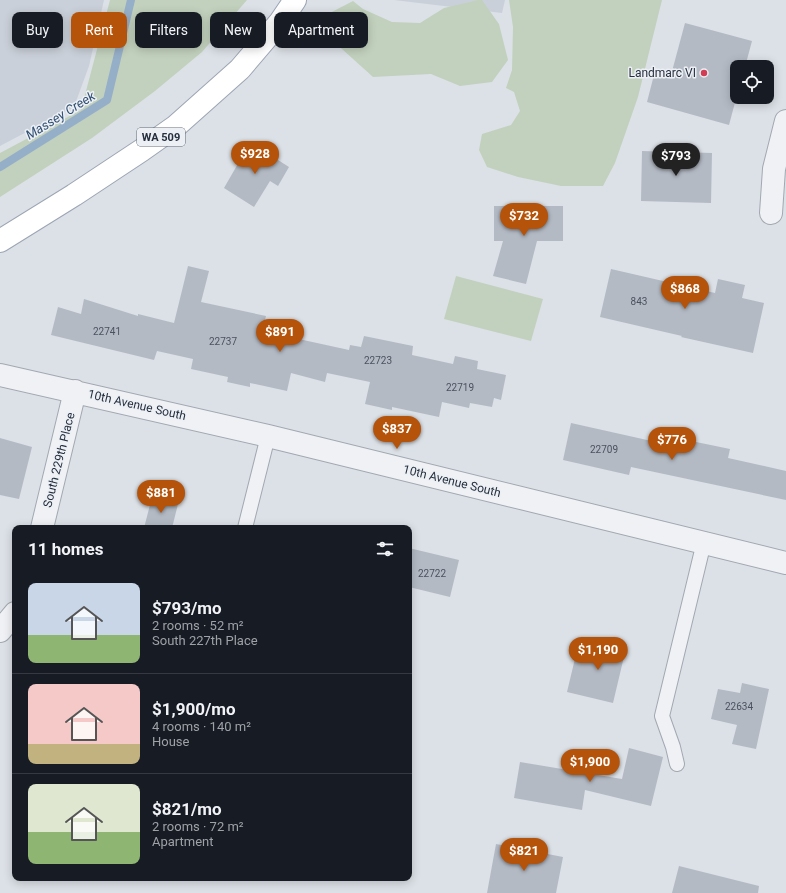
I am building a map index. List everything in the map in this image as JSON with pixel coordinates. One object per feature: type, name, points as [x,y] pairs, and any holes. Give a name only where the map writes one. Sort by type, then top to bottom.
[{"type":"main road","name":"WA 509","points":[[0,241],[74,195],[176,126],[240,69],[280,22],[295,0]]},
{"type":"street","points":[[771,213],[774,169],[786,121]]},
{"type":"street","name":"10th Avenue South","points":[[0,375],[268,436],[786,563]]},
{"type":"street","name":"South 229th Place","points":[[43,525],[75,391]]},
{"type":"street","points":[[0,631],[12,617]]},
{"type":"lane","points":[[246,525],[268,436]]},
{"type":"lane","points":[[676,764],[673,747],[662,716],[704,542]]},
{"type":"shaded area","points":[[0,0],[104,0],[101,12],[71,12],[71,48],[93,48],[89,66],[74,107],[0,146]]},
{"type":"shaded area","points":[[394,0],[505,0],[502,13]]},
{"type":"green space","points":[[110,0],[247,0],[237,12],[210,12],[210,43],[202,52],[155,91],[92,138],[0,197],[0,153],[81,110],[97,48],[127,48],[127,12],[107,12]]},
{"type":"green space","points":[[482,0],[499,24],[508,60],[492,82],[460,86],[431,74],[373,77],[341,48],[368,48],[368,12],[332,12],[353,1],[363,9],[392,22],[420,23],[444,8]]},
{"type":"green space","points":[[509,0],[662,0],[638,97],[615,163],[603,186],[561,186],[518,177],[487,167],[479,150],[482,134],[511,125],[520,111],[514,92],[506,88],[512,70],[513,27]]},
{"type":"green space","points":[[456,276],[543,299],[531,341],[444,319]]},
{"type":"building","name":"Landmarc VI","points":[[685,23],[752,41],[747,60],[730,60],[730,104],[735,104],[729,125],[647,102],[655,71],[671,75]]},
{"type":"building","points":[[256,146],[289,167],[278,186],[270,181],[254,207],[224,188],[247,148],[253,151]]},
{"type":"building","points":[[642,151],[712,153],[711,203],[641,201]]},
{"type":"building","points":[[494,206],[563,206],[563,241],[537,241],[526,284],[493,276],[503,241],[494,241]]},
{"type":"building","points":[[188,266],[209,271],[201,302],[266,316],[262,331],[349,350],[350,345],[361,347],[364,336],[413,346],[412,355],[453,364],[455,356],[478,361],[477,369],[506,375],[501,400],[494,398],[492,407],[470,403],[469,408],[442,402],[439,417],[392,407],[392,410],[365,404],[370,382],[327,373],[325,382],[291,373],[287,391],[250,383],[250,387],[227,382],[228,377],[191,369],[193,359],[157,351],[154,360],[51,335],[58,307],[81,314],[84,299],[138,316],[138,314],[174,323]]},
{"type":"building","points":[[611,269],[715,293],[718,279],[745,285],[742,298],[764,303],[753,353],[600,317]]},
{"type":"building","points":[[571,423],[665,444],[667,436],[730,449],[728,458],[786,471],[786,500],[631,467],[629,475],[563,460]]},
{"type":"building","points":[[0,438],[32,447],[19,499],[0,495]]},
{"type":"building","points":[[152,497],[178,504],[173,525],[145,525]]},
{"type":"building","points":[[412,549],[459,560],[450,597],[412,588]]},
{"type":"building","points":[[599,638],[627,644],[613,703],[567,692],[578,646],[596,651]]},
{"type":"building","points":[[742,683],[769,689],[756,749],[732,744],[737,725],[711,719],[718,689],[740,693]]},
{"type":"building","points":[[629,748],[663,757],[651,806],[585,790],[582,810],[514,798],[520,762],[622,779]]},
{"type":"building","points":[[496,844],[563,857],[556,893],[487,893]]},
{"type":"building","points":[[679,866],[759,886],[758,893],[672,893]]},
{"type":"waterway","name":"Massey Creek","points":[[0,167],[107,100],[131,0]]},
{"type":"place","name":"Landmarc VI","points":[[704,73]]}]
